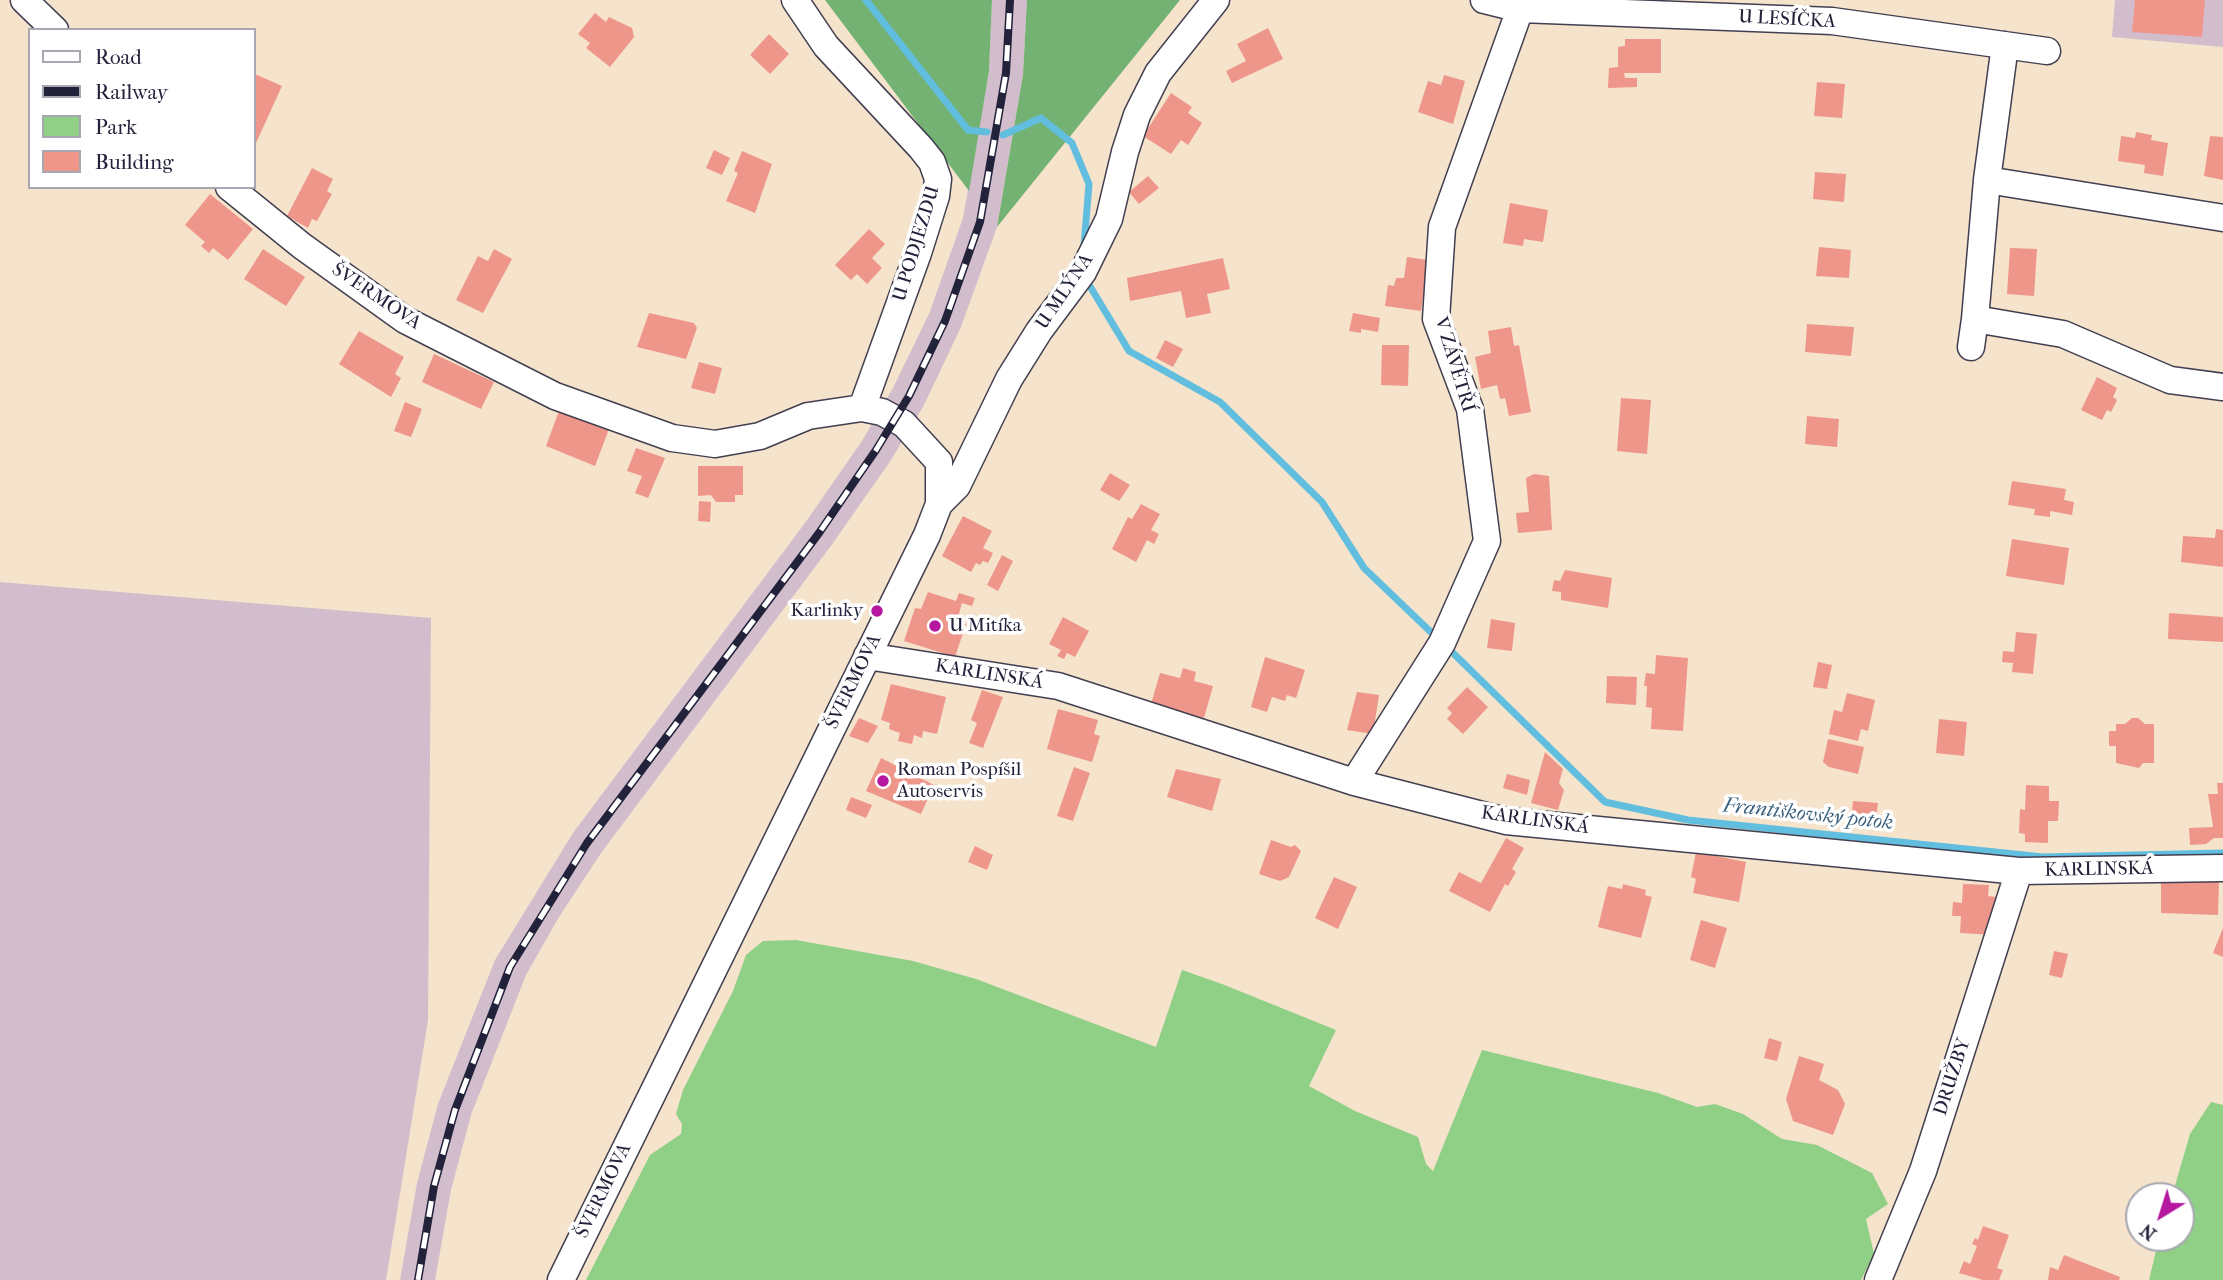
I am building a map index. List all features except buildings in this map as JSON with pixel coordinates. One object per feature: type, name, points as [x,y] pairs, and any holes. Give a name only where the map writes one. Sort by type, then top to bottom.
[{"type":"street","points":[[24,0],[53,28]]},
{"type":"street","name":"U PODJEZDU","points":[[795,0],[826,46],[921,148],[932,162],[937,179],[936,196],[918,253],[862,408]]},
{"type":"street","name":"U MLÝNA","points":[[939,504],[957,486],[1009,379],[1038,331],[1081,273],[1109,219],[1125,152],[1153,83],[1216,0]]},
{"type":"street","name":"U LESÍČKA","points":[[1484,0],[1520,9],[1832,21],[2047,51]]},
{"type":"street","name":"V ZÁVĚTŘÍ","points":[[1354,782],[1442,643],[1488,541],[1470,409],[1436,319],[1442,227],[1520,9]]},
{"type":"street","points":[[1971,347],[1987,180],[2005,45]]},
{"type":"street","points":[[1987,180],[2223,218]]},
{"type":"street","name":"ŠVERMOVA","points":[[231,189],[302,246],[405,320],[555,396],[659,433],[715,444],[760,436],[808,416],[862,408],[882,412],[904,424],[939,463],[939,504],[927,535],[561,1280]]},
{"type":"street","points":[[1975,319],[2063,334],[2170,380],[2223,387]]},
{"type":"street","name":"KARLINSKÁ","points":[[867,656],[1058,686],[1354,782],[1506,821],[2019,871],[2223,868]]},
{"type":"street","name":"DRUŽBY","points":[[1878,1280],[1923,1171],[2019,871]]},
{"type":"shaded area","points":[[992,0],[1027,0],[1023,75],[997,227],[961,327],[924,405],[891,460],[833,543],[601,853],[559,917],[526,975],[471,1115],[451,1190],[435,1280],[400,1280],[417,1183],[438,1104],[495,960],[573,833],[805,523],[862,441],[893,388],[929,314],[963,218],[989,71]]},
{"type":"shaded area","points":[[2115,0],[2223,0],[2223,47],[2112,37]]},
{"type":"shaded area","points":[[0,582],[431,618],[428,1020],[386,1280],[0,1280]]},
{"type":"green space","points":[[825,0],[992,0],[989,71],[969,191]]},
{"type":"green space","points":[[1027,0],[1180,0],[997,227],[1023,75]]},
{"type":"green space","points":[[796,940],[913,961],[976,979],[1156,1047],[1182,970],[1222,984],[1336,1030],[1309,1086],[1355,1111],[1418,1137],[1426,1164],[1433,1171],[1482,1050],[1658,1093],[1697,1107],[1715,1104],[1743,1114],[1782,1139],[1817,1145],[1872,1173],[1888,1204],[1866,1219],[1874,1254],[1861,1280],[586,1280],[650,1155],[681,1134],[682,1124],[676,1114],[683,1090],[733,991],[746,955],[763,941]]},
{"type":"green space","points":[[2211,1102],[2223,1105],[2223,1280],[2149,1280],[2156,1252],[2195,1252],[2195,1182],[2176,1182],[2190,1134]]},
{"type":"waterway","name":"Františkovský potok","points":[[866,0],[968,130],[987,132]]},
{"type":"waterway","name":"Františkovský potok","points":[[1003,135],[1041,118],[1072,143],[1089,184],[1084,246]]},
{"type":"waterway","name":"Františkovský potok","points":[[1085,278],[1129,351],[1220,402],[1322,502],[1364,568],[1436,637]]},
{"type":"waterway","name":"Františkovský potok","points":[[1452,652],[1605,802],[1688,820],[2043,857],[2223,853]]},
{"type":"railway","points":[[418,1280],[434,1186],[455,1110],[510,967],[587,843],[819,533],[876,450],[909,396],[945,321],[980,222],[1006,73],[1010,0]]},
{"type":"place","name":"Karlinky","points":[[877,611]]},
{"type":"place","name":"U Mitíka","points":[[935,626]]},
{"type":"place","name":"Roman Pospíšil Autoservis","points":[[883,781]]}]
